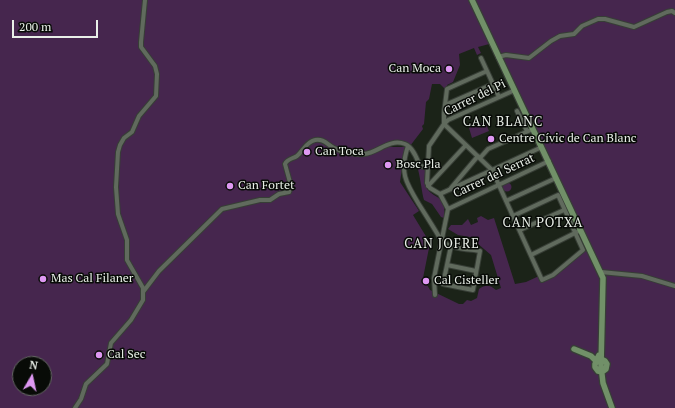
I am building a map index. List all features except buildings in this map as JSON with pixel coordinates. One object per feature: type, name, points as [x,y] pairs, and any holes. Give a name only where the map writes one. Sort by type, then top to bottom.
[{"type":"main road","points":[[472,0],[601,272],[604,290],[601,351],[603,383],[612,408]]},
{"type":"main road","points":[[574,349],[591,356],[603,367]]},
{"type":"street","points":[[75,408],[81,399],[86,384],[107,364],[111,343],[131,320],[143,300],[141,284],[128,260],[127,240],[118,214],[116,187],[118,152],[120,145],[124,138],[132,132],[139,116],[156,96],[156,69],[142,47],[145,0]]},
{"type":"street","points":[[498,57],[506,55],[529,58],[551,41],[560,36],[574,34],[582,26],[598,19],[605,19],[634,27],[667,12],[672,11],[675,13]]},
{"type":"street","points":[[481,58],[499,97]]},
{"type":"street","points":[[428,186],[429,146],[444,124],[447,89],[487,71]]},
{"type":"street","points":[[445,105],[493,84]]},
{"type":"street","name":"Carrer del Pi","points":[[444,124],[448,120],[515,90]]},
{"type":"street","points":[[517,111],[527,131]]},
{"type":"street","points":[[444,124],[492,170],[542,280],[553,275],[583,250],[558,195],[513,216]]},
{"type":"street","points":[[449,190],[488,149],[533,129]]},
{"type":"street","points":[[143,292],[159,271],[222,209],[260,200],[270,200],[279,194],[289,192],[290,186],[284,164],[286,161],[298,155],[311,141],[316,139],[335,148],[357,154],[372,152],[385,145],[395,143],[408,146],[420,166],[428,168]]},
{"type":"street","points":[[428,186],[466,145]]},
{"type":"street","points":[[408,146],[403,170],[405,183],[441,240],[444,244],[451,246],[480,251],[473,290],[443,284],[451,246]]},
{"type":"street","points":[[440,194],[542,147]]},
{"type":"street","name":"Carrer del Serrat","points":[[448,209],[548,161]]},
{"type":"street","points":[[506,201],[556,178]]},
{"type":"street","points":[[428,186],[440,194],[448,209],[434,278],[435,295]]},
{"type":"street","points":[[520,230],[564,210]]},
{"type":"street","points":[[531,255],[581,230]]},
{"type":"street","points":[[447,265],[476,271]]},
{"type":"street","points":[[601,272],[642,276],[675,286]]},
{"type":"shaded area","points":[[0,0],[675,0],[675,408],[0,408]],"holes":[[[493,43],[589,248],[564,268],[541,280],[539,276],[526,282],[515,284],[494,218],[488,220],[481,216],[477,218],[478,222],[471,225],[468,219],[462,225],[451,225],[448,229],[458,235],[470,237],[491,255],[501,288],[496,290],[490,286],[484,286],[479,289],[477,298],[471,301],[467,300],[463,304],[459,304],[430,290],[423,278],[430,243],[413,215],[419,211],[400,182],[405,147],[390,147],[389,145],[401,144],[412,152],[418,168],[424,200],[432,204],[441,217],[444,218],[443,204],[439,198],[432,194],[425,185],[426,165],[421,164],[410,146],[423,129],[422,126],[424,124],[426,102],[429,99],[432,84],[440,84],[445,89],[447,88],[447,85],[453,82],[460,65],[459,54],[474,48],[477,55],[481,53],[478,47]]]},
{"type":"shaded area","points":[[485,122],[489,131],[472,138],[469,128]]},
{"type":"shaded area","points":[[505,183],[509,183],[511,187],[509,191],[505,191],[503,189],[503,185]]},
{"type":"place","name":"Can Moca","points":[[449,69]]},
{"type":"place","name":"Centre Cívic de Can Blanc","points":[[491,139]]},
{"type":"place","name":"Can Toca","points":[[307,152]]},
{"type":"place","name":"Bosc Pla","points":[[388,165]]},
{"type":"place","name":"Can Fortet","points":[[230,186]]},
{"type":"place","name":"Mas Cal Filaner","points":[[43,279]]},
{"type":"place","name":"Cal Cisteller","points":[[426,281]]},
{"type":"place","name":"Cal Sec","points":[[99,355]]},
{"type":"district","name":"CAN BLANC","points":[[503,122]]},
{"type":"district","name":"CAN POTXA","points":[[543,223]]},
{"type":"district","name":"CAN JOFRE","points":[[442,244]]}]
